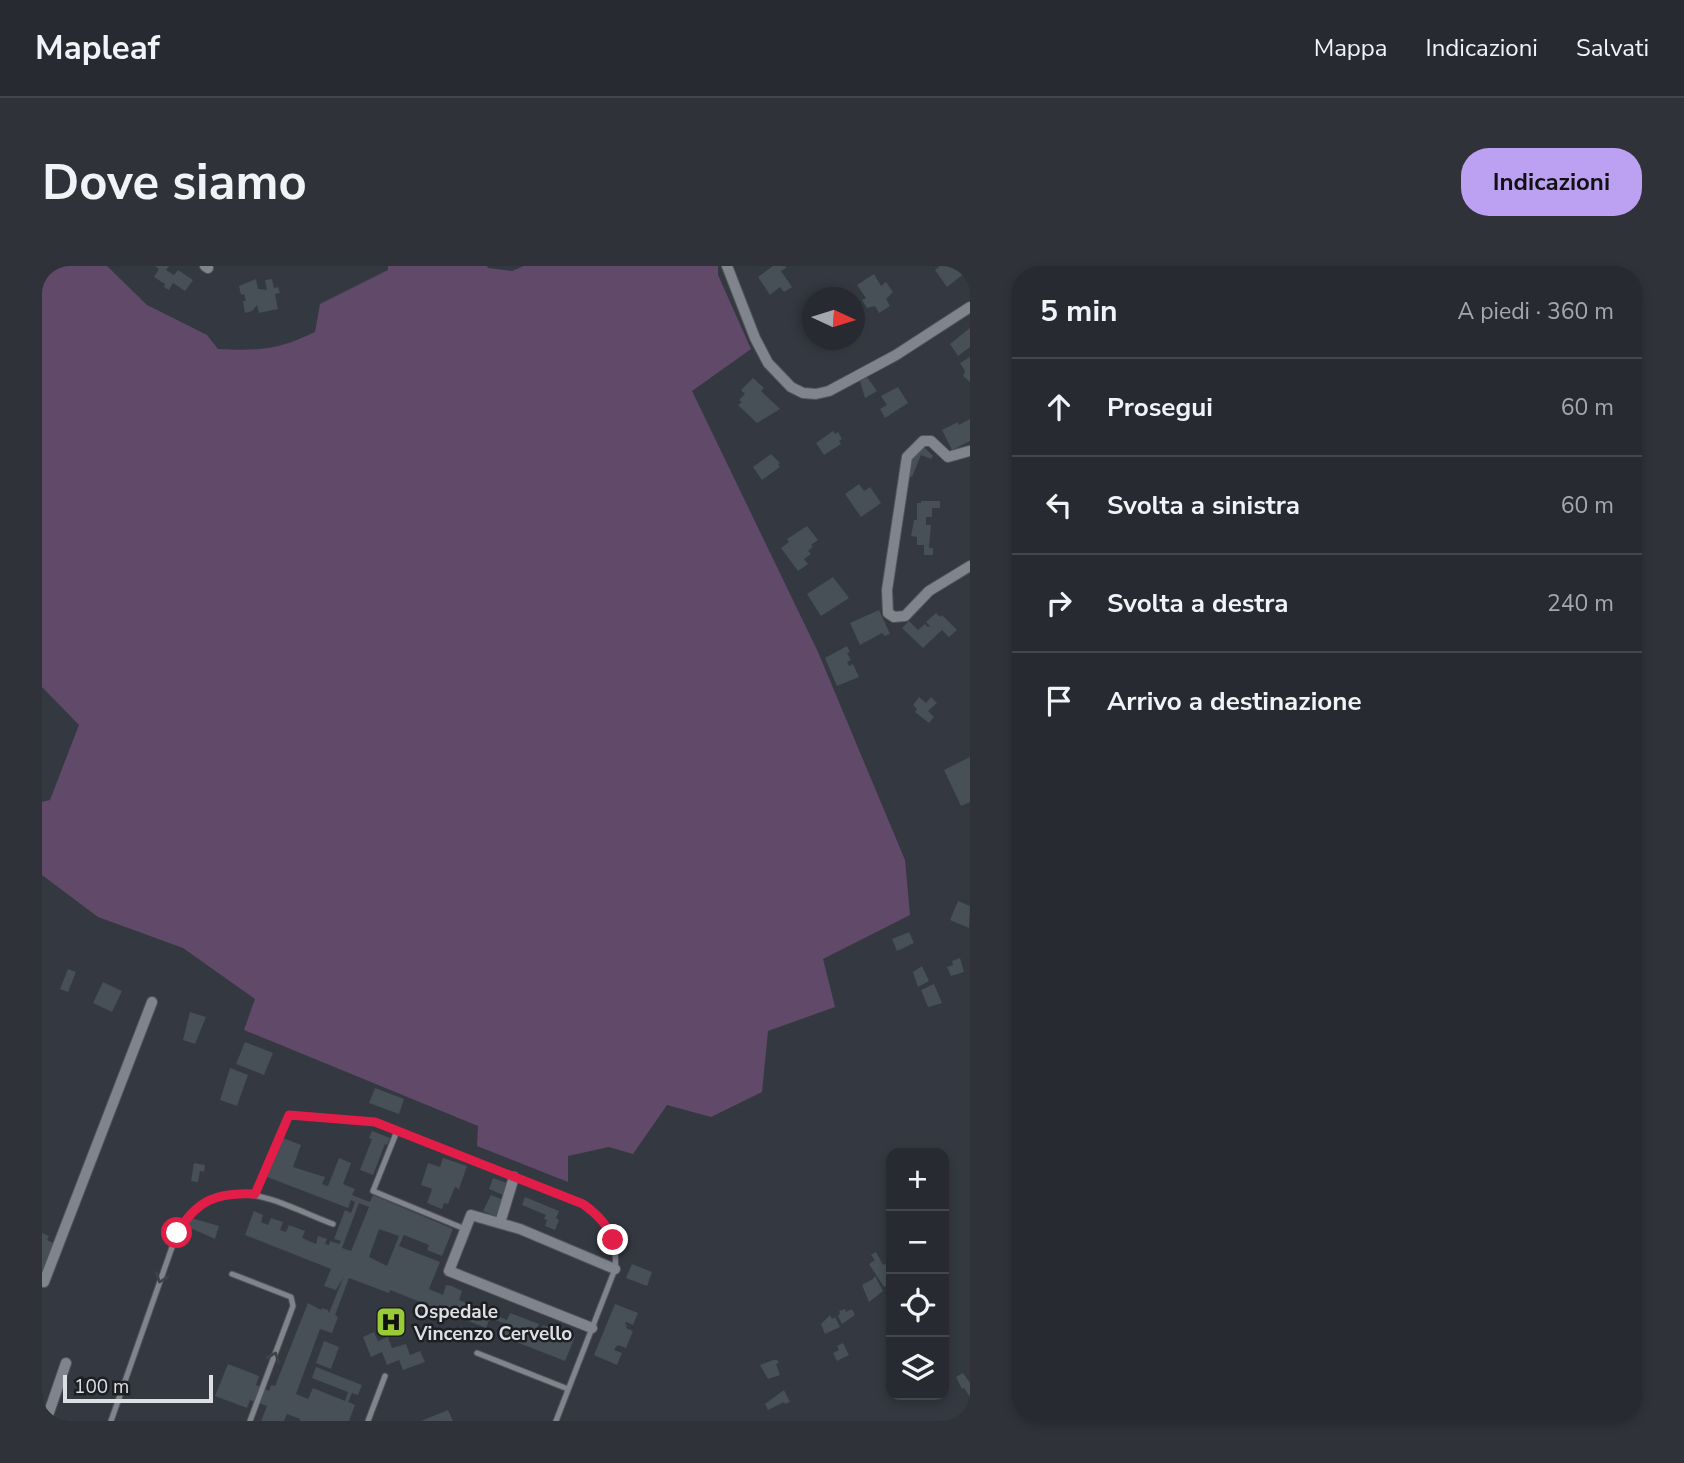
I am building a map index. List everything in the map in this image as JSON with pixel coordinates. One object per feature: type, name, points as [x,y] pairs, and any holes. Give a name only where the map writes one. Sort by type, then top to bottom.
[{"type":"street","points":[[727,266],[741,305],[768,363],[790,387],[803,393],[830,391],[896,355],[970,307]]},
{"type":"street","points":[[969,451],[948,457],[932,441],[923,441],[907,457],[887,590],[888,613],[894,617],[905,615],[929,591],[970,566]]},
{"type":"street","points":[[42,1281],[44,1282],[152,1002]]},
{"type":"street","points":[[500,1223],[514,1177]]},
{"type":"street","points":[[592,1328],[449,1271],[471,1215],[520,1229],[615,1269]]},
{"type":"street","points":[[46,1421],[66,1363]]},
{"type":"lane","points":[[255,1194],[289,1115],[375,1122],[583,1204],[598,1214],[608,1227],[613,1240],[617,1255],[615,1269],[556,1421]]},
{"type":"lane","points":[[397,1131],[373,1191],[466,1229]]},
{"type":"lane","points":[[111,1421],[177,1233],[187,1217],[202,1203],[221,1195],[255,1194],[333,1224]]},
{"type":"lane","points":[[232,1274],[290,1297],[293,1306],[250,1421]]},
{"type":"lane","points":[[477,1353],[568,1389]]},
{"type":"lane","points":[[368,1421],[385,1376]]},
{"type":"shaded area","points":[[42,266],[107,266],[147,305],[207,335],[218,349],[245,350],[279,346],[315,332],[320,304],[388,270],[388,266],[487,266],[512,271],[524,266],[718,266],[718,275],[751,349],[692,391],[818,652],[905,860],[910,915],[823,959],[835,1007],[768,1031],[762,1092],[711,1117],[667,1105],[633,1154],[609,1147],[568,1156],[568,1182],[477,1146],[478,1126],[244,1030],[255,999],[183,948],[98,917],[42,875],[42,802],[50,800],[79,725],[42,687]]},
{"type":"building","points":[[155,266],[169,266],[166,270],[174,275],[178,270],[193,280],[185,291],[173,283],[169,290],[154,277],[159,269]]},
{"type":"building","points":[[773,266],[785,266],[781,271],[792,287],[784,292],[780,287],[770,295],[758,277]]},
{"type":"building","points":[[940,266],[970,266],[970,269],[947,287],[935,270]]},
{"type":"building","points":[[874,274],[881,286],[886,282],[893,292],[886,299],[890,306],[879,313],[875,306],[867,308],[865,287],[857,285]]},
{"type":"building","points":[[256,279],[258,289],[267,290],[265,280],[272,279],[274,288],[278,287],[280,293],[275,294],[278,309],[259,313],[257,305],[252,311],[245,313],[243,301],[246,301],[239,286]]},
{"type":"building","points":[[970,328],[970,347],[958,356],[950,344]]},
{"type":"building","points":[[970,357],[970,382],[963,376],[965,371],[960,363]]},
{"type":"building","points":[[867,377],[877,391],[865,398],[860,381]]},
{"type":"building","points":[[753,378],[764,388],[761,391],[780,409],[757,423],[738,405],[745,394],[741,390]]},
{"type":"building","points":[[898,387],[908,403],[885,418],[880,409],[887,405],[881,396]]},
{"type":"building","points":[[970,419],[970,441],[952,450],[942,430]]},
{"type":"building","points":[[833,431],[835,434],[838,432],[842,439],[839,441],[841,444],[824,455],[816,443]]},
{"type":"building","points":[[922,445],[933,456],[931,459],[921,455],[912,477],[907,476],[912,454]]},
{"type":"building","points":[[771,454],[780,463],[780,467],[762,480],[753,467]]},
{"type":"building","points":[[859,484],[864,491],[870,487],[881,503],[861,517],[845,494]]},
{"type":"building","points":[[940,501],[940,508],[932,508],[932,517],[926,517],[926,525],[931,525],[929,548],[933,548],[933,555],[924,555],[924,545],[917,545],[917,537],[911,536],[914,520],[917,520],[917,503]]},
{"type":"building","points":[[807,526],[818,540],[808,551],[811,554],[804,559],[808,564],[798,571],[781,548],[789,542],[787,539]]},
{"type":"building","points":[[833,577],[849,598],[821,616],[807,594]]},
{"type":"building","points":[[879,610],[890,634],[885,636],[882,633],[860,645],[850,623]]},
{"type":"building","points":[[936,613],[940,617],[942,615],[957,630],[949,637],[942,630],[923,648],[902,628],[909,621],[918,630],[925,624],[928,627],[930,626],[926,622]]},
{"type":"building","points":[[847,646],[851,660],[847,662],[849,666],[853,664],[859,677],[837,686],[825,658]]},
{"type":"building","points":[[919,697],[926,703],[931,697],[937,703],[928,711],[934,717],[929,723],[915,712],[917,709],[913,705]]},
{"type":"building","points":[[970,757],[970,802],[961,806],[944,770]]},
{"type":"building","points":[[958,901],[970,906],[969,928],[950,920]]},
{"type":"building","points":[[909,932],[914,943],[897,951],[892,939]]},
{"type":"building","points":[[960,958],[964,972],[951,976],[947,967]]},
{"type":"building","points":[[922,966],[929,981],[918,987],[913,972]]},
{"type":"building","points":[[68,969],[76,972],[68,992],[60,989]]},
{"type":"building","points":[[103,982],[122,991],[112,1012],[93,1003]]},
{"type":"building","points":[[934,984],[942,1003],[928,1007],[921,990]]},
{"type":"building","points":[[190,1012],[206,1017],[195,1044],[183,1040]]},
{"type":"building","points":[[245,1042],[273,1053],[264,1075],[236,1064]]},
{"type":"building","points":[[230,1068],[248,1075],[237,1106],[220,1100]]},
{"type":"building","points":[[375,1088],[404,1099],[399,1114],[369,1103]]},
{"type":"building","points":[[372,1131],[390,1138],[373,1175],[360,1170],[372,1139],[369,1138]]},
{"type":"building","points":[[283,1138],[301,1145],[293,1167],[325,1177],[322,1184],[328,1186],[339,1158],[351,1163],[343,1184],[355,1189],[352,1195],[370,1202],[373,1195],[453,1229],[442,1256],[427,1250],[429,1245],[404,1235],[399,1246],[440,1262],[429,1289],[443,1295],[446,1285],[452,1286],[462,1291],[459,1300],[483,1310],[484,1306],[491,1309],[490,1313],[507,1320],[510,1313],[539,1324],[536,1330],[540,1332],[543,1325],[575,1337],[565,1361],[501,1336],[506,1324],[490,1318],[486,1328],[390,1290],[389,1293],[349,1278],[335,1315],[338,1317],[332,1333],[320,1329],[296,1394],[308,1399],[313,1388],[345,1401],[348,1392],[312,1378],[316,1367],[362,1385],[358,1395],[352,1393],[348,1402],[355,1405],[349,1421],[300,1421],[287,1414],[284,1421],[261,1421],[267,1406],[250,1400],[247,1408],[215,1396],[228,1364],[259,1376],[256,1385],[269,1391],[271,1385],[275,1386],[308,1303],[321,1310],[328,1310],[329,1313],[344,1276],[336,1290],[324,1286],[331,1269],[245,1235],[254,1211],[263,1215],[261,1222],[268,1225],[271,1218],[283,1222],[280,1230],[286,1232],[289,1225],[305,1231],[302,1238],[316,1244],[318,1236],[327,1239],[325,1244],[329,1245],[330,1241],[339,1244],[341,1241],[334,1239],[345,1210],[351,1213],[355,1202],[351,1200],[348,1208],[267,1177]],"holes":[[[359,1203],[369,1207],[351,1251],[342,1248]],[[379,1229],[399,1236],[387,1266],[369,1257]]]},
{"type":"building","points":[[443,1158],[467,1166],[459,1189],[455,1187],[448,1204],[444,1203],[442,1209],[427,1203],[432,1189],[421,1185],[428,1163],[440,1167]]},
{"type":"building","points":[[194,1163],[205,1165],[204,1172],[200,1171],[198,1182],[191,1181]]},
{"type":"building","points":[[493,1178],[507,1183],[503,1195],[489,1189]]},
{"type":"building","points":[[491,1195],[503,1200],[497,1217],[483,1211]]},
{"type":"building","points":[[525,1197],[559,1211],[555,1230],[545,1226],[546,1215],[522,1205]]},
{"type":"building","points":[[191,1218],[219,1226],[215,1239],[186,1226]]},
{"type":"building","points":[[42,1233],[49,1236],[47,1240],[55,1244],[42,1273]]},
{"type":"building","points":[[876,1252],[883,1265],[886,1264],[884,1287],[869,1264],[875,1260],[871,1255]]},
{"type":"building","points":[[632,1264],[652,1272],[647,1286],[626,1278]]},
{"type":"building","points":[[875,1276],[883,1291],[869,1302],[862,1285]]},
{"type":"building","points":[[615,1304],[638,1313],[633,1325],[626,1322],[625,1324],[626,1328],[633,1331],[626,1348],[618,1345],[614,1350],[622,1353],[617,1365],[594,1355]]},
{"type":"building","points":[[845,1309],[846,1312],[852,1309],[855,1315],[842,1324],[839,1311]]},
{"type":"building","points":[[830,1315],[832,1319],[835,1317],[840,1327],[825,1334],[821,1324]]},
{"type":"building","points":[[374,1332],[378,1341],[388,1337],[392,1348],[406,1344],[410,1355],[420,1351],[425,1362],[403,1370],[399,1360],[387,1365],[382,1352],[371,1357],[363,1337]]},
{"type":"building","points":[[324,1341],[339,1347],[331,1369],[316,1363]]},
{"type":"building","points":[[843,1343],[849,1355],[837,1361],[833,1353],[839,1350],[837,1346]]},
{"type":"building","points":[[773,1360],[779,1363],[776,1364],[780,1375],[768,1379],[760,1365]]},
{"type":"building","points":[[963,1373],[970,1383],[970,1397],[956,1377]]},
{"type":"building","points":[[784,1390],[790,1402],[768,1410],[765,1404]]},
{"type":"building","points":[[448,1410],[453,1421],[421,1421]]},
{"type":"place","name":"Ospedale Vincenzo Cervello","points":[[391,1322]]},
{"type":"route","points":[[177,1233],[187,1217],[202,1203],[221,1195],[255,1194],[289,1115],[375,1122],[583,1204],[598,1214],[608,1227],[613,1240]]}]
